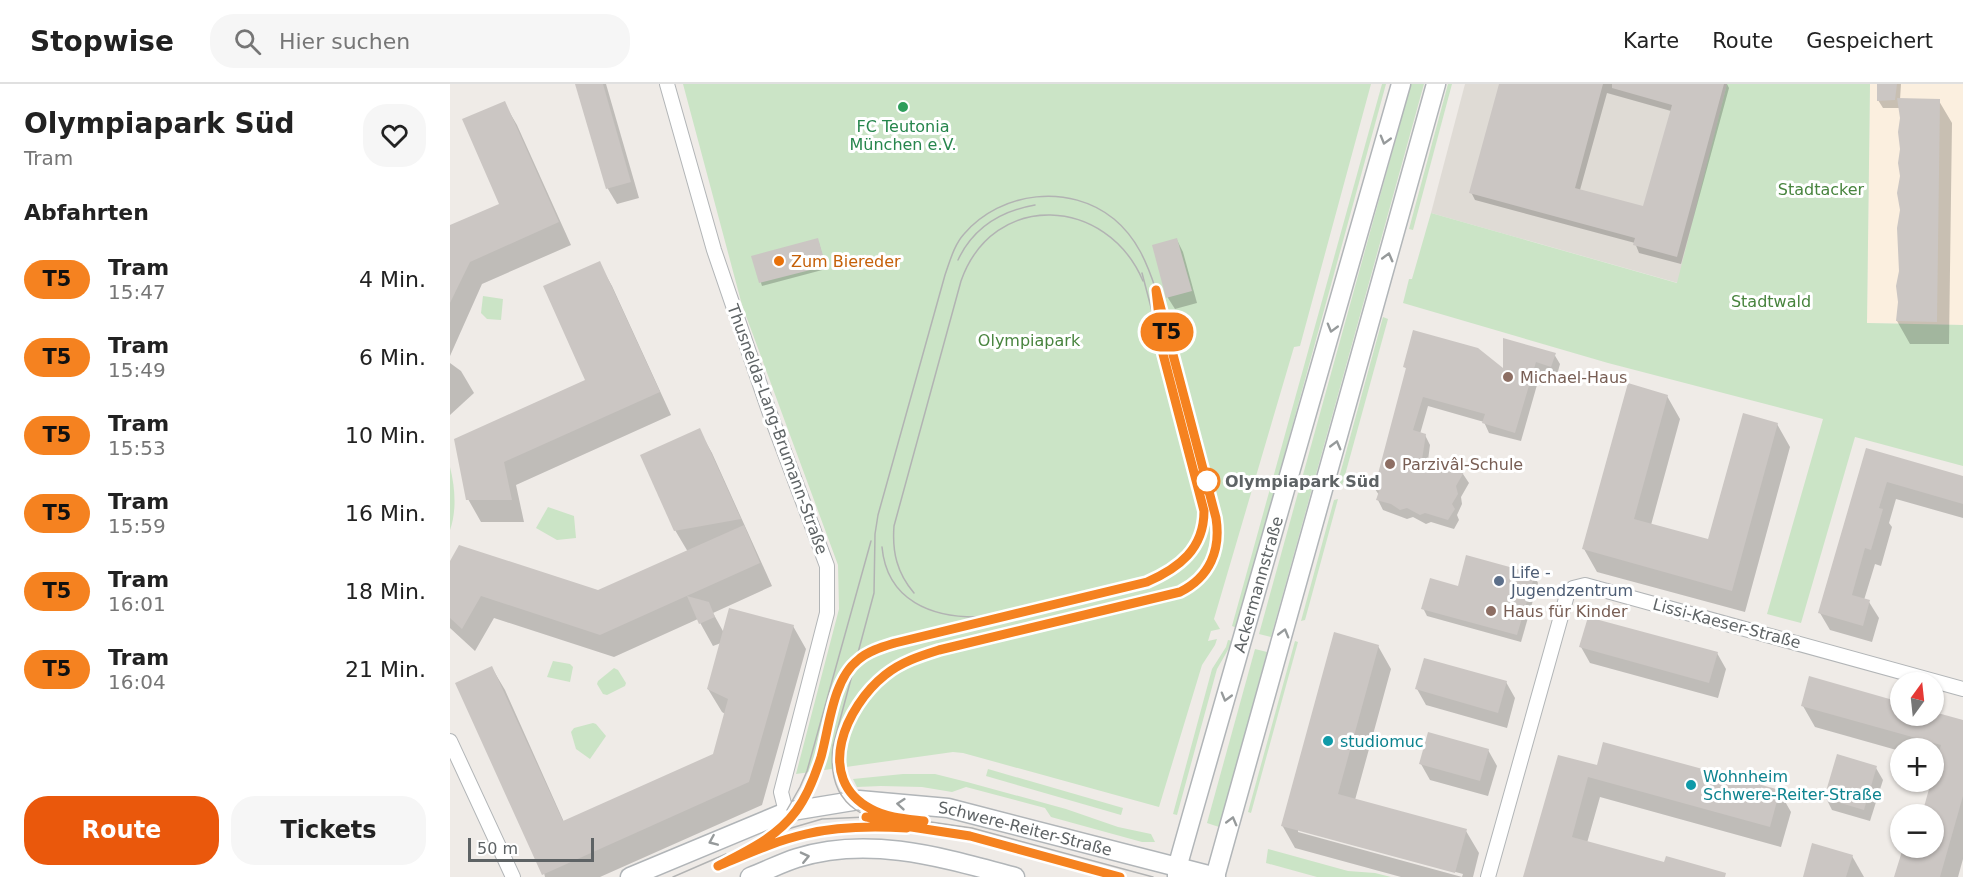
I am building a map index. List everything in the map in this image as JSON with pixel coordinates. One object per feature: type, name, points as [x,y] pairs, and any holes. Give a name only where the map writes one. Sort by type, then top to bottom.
[{"type":"main road","name":"Ackermannstraße","points":[[1177,872],[1401,84]]},
{"type":"main road","points":[[1215,877],[1436,84]]},
{"type":"main road","name":"Schwere-Reiter-Straße","points":[[630,877],[786,812],[859,800],[948,808],[1177,872],[1215,877]]},
{"type":"main road","points":[[750,877],[799,858],[851,848],[899,850],[971,865],[1014,877]]},
{"type":"street","name":"Thusnelda-Lang-Brumann-Straße","points":[[667,84],[714,250],[769,411],[827,566],[827,613],[781,792],[786,812]]},
{"type":"street","name":"Lissi-Kaeser-Straße","points":[[1488,877],[1567,595],[1573,588],[1585,585],[1963,688]]},
{"type":"street","points":[[450,741],[513,877]]},
{"type":"shaded area","points":[[1465,84],[1727,84],[1678,283],[1431,213]]},
{"type":"shaded area","points":[[1870,84],[1963,84],[1963,325],[1867,323]]},
{"type":"green space","name":"Olympiapark","points":[[683,84],[1371,84],[1300,346],[1294,347],[1214,619],[1220,629],[1211,631],[1208,641],[1217,639],[1202,665],[1159,807],[953,752],[796,774],[839,609],[838,565],[742,305]]},
{"type":"green space","points":[[1382,84],[1386,84],[1237,628],[1232,626]]},
{"type":"green space","points":[[1411,84],[1424,84],[1271,637],[1259,634]]},
{"type":"green space","points":[[1448,84],[1452,84],[1413,230],[1409,229]]},
{"type":"green space","name":"Stadtwald","points":[[1727,84],[1870,84],[1867,323],[1963,325],[1963,466],[1855,437],[1801,623],[1767,614],[1823,419],[1608,363],[1403,303],[1431,213],[1677,283]]},
{"type":"green space","points":[[483,296],[503,299],[501,320],[487,319],[481,313]]},
{"type":"green space","points":[[1383,317],[1388,319],[1342,486],[1337,485]]},
{"type":"green space","points":[[450,467],[454,515],[450,530]]},
{"type":"green space","points":[[1338,499],[1305,620],[1301,621],[1334,500]]},
{"type":"green space","points":[[548,507],[574,516],[576,538],[557,540],[536,528]]},
{"type":"green space","points":[[1228,640],[1233,641],[1217,669],[1177,815],[1173,814],[1212,669]]},
{"type":"green space","points":[[1295,641],[1298,642],[1251,813],[1248,812]]},
{"type":"green space","points":[[1255,649],[1267,652],[1219,827],[1207,823]]},
{"type":"green space","points":[[553,661],[570,664],[573,667],[570,682],[547,677]]},
{"type":"green space","points":[[614,668],[618,670],[626,683],[625,686],[607,695],[603,694],[597,684],[598,681]]},
{"type":"green space","points":[[593,723],[606,736],[590,759],[576,749],[571,732],[574,728]]},
{"type":"green space","points":[[988,769],[1123,808],[1121,815],[986,776]]},
{"type":"green space","points":[[903,774],[935,774],[967,782],[1066,809],[1118,827],[1151,834],[1155,842],[1142,842],[1051,817],[1045,808],[966,787],[952,792],[922,787],[857,787],[853,779]]},
{"type":"green space","points":[[1268,849],[1348,871],[1391,877],[1317,877],[1266,863]]},
{"type":"building","points":[[575,84],[603,84],[631,182],[606,189]]},
{"type":"building","points":[[1499,84],[1603,84],[1575,188],[1643,206],[1672,105],[1612,88],[1612,84],[1724,84],[1677,257],[1633,245],[1635,238],[1469,193]]},
{"type":"building","points":[[1877,84],[1897,84],[1895,100],[1877,101]]},
{"type":"building","points":[[1897,98],[1940,99],[1937,322],[1896,321],[1898,302],[1896,286],[1899,271],[1897,228],[1900,210],[1897,193],[1900,176],[1898,132],[1900,118]]},
{"type":"building","points":[[505,101],[559,222],[470,262],[450,303],[450,225],[499,204],[462,119]]},
{"type":"building","points":[[818,238],[826,266],[759,283],[751,256]]},
{"type":"building","points":[[1177,238],[1192,291],[1166,298],[1152,245]]},
{"type":"building","points":[[600,261],[660,392],[504,462],[512,500],[466,500],[454,439],[585,380],[543,286]]},
{"type":"building","points":[[1413,330],[1478,348],[1503,368],[1503,338],[1556,353],[1551,367],[1536,362],[1515,433],[1482,423],[1485,414],[1423,397],[1413,430],[1426,434],[1421,466],[1464,472],[1456,486],[1458,494],[1452,504],[1455,509],[1448,520],[1425,513],[1420,515],[1407,508],[1400,510],[1391,504],[1376,500],[1379,491],[1374,489],[1406,368],[1403,367]]},
{"type":"building","points":[[1628,383],[1668,395],[1634,519],[1708,539],[1743,413],[1778,423],[1732,591],[1582,549]]},
{"type":"building","points":[[700,428],[741,519],[674,531],[640,455]]},
{"type":"building","points":[[1866,448],[1963,476],[1963,504],[1887,482],[1879,508],[1883,509],[1871,550],[1865,548],[1852,595],[1870,600],[1863,626],[1818,613]]},
{"type":"building","points":[[744,525],[760,563],[600,635],[481,596],[462,629],[450,618],[450,561],[459,545],[598,590]]},
{"type":"building","points":[[1466,555],[1535,574],[1517,635],[1421,609],[1430,578],[1458,586]]},
{"type":"building","points":[[687,596],[709,602],[715,617],[699,624]]},
{"type":"building","points":[[729,608],[794,625],[749,782],[542,875],[455,683],[492,666],[563,821],[713,754],[728,699],[707,689]]},
{"type":"building","points":[[1588,617],[1718,652],[1709,683],[1579,647]]},
{"type":"building","name":"studiomuc","points":[[1334,632],[1379,645],[1338,794],[1467,829],[1455,873],[1281,826]]},
{"type":"building","points":[[1424,658],[1507,681],[1498,713],[1415,689]]},
{"type":"building","points":[[1809,676],[1890,699],[1890,726],[1944,726],[1944,715],[1963,720],[1963,796],[1940,877],[1894,877],[1900,858],[1944,858],[1944,804],[1925,804],[1928,792],[1944,792],[1944,738],[1916,738],[1801,706]]},
{"type":"building","points":[[1428,732],[1489,749],[1480,781],[1419,764]]},
{"type":"building","points":[[1603,742],[1780,790],[1770,827],[1588,777],[1572,837],[1664,862],[1666,856],[1726,873],[1725,877],[1523,877],[1558,755],[1597,765]]},
{"type":"building","points":[[1837,754],[1877,766],[1864,810],[1824,798]]},
{"type":"building","points":[[1812,843],[1853,855],[1846,877],[1803,877]]},
{"type":"tram line","points":[[924,821],[890,816],[871,809],[853,795],[843,779],[840,761],[842,742],[848,723],[871,688],[891,670],[939,650],[1180,592],[1202,576],[1209,566],[1216,544],[1213,504],[1149,270],[1135,243],[1122,226],[1096,208],[1077,200],[1036,197],[1016,201],[997,208],[979,220],[958,243],[945,275],[878,515],[875,534],[874,593],[833,746],[832,768],[837,786],[845,800],[856,810],[870,818],[887,823],[924,829]]},
{"type":"tram line","points":[[958,260],[972,239],[989,223],[1011,212],[1035,205]]},
{"type":"tram line","points":[[914,593],[903,578],[897,562],[894,526],[961,281],[977,251],[998,231],[1023,219],[1050,215],[1078,220],[1104,232],[1126,253],[1143,281]]},
{"type":"tram line","points":[[718,866],[751,849],[780,829],[800,805],[819,764],[837,692],[850,669],[862,657],[895,643],[1139,584],[1176,566],[1194,546],[1203,521],[1203,506],[1142,273]]},
{"type":"tram line","name":"T5","points":[[907,828],[861,827],[804,834],[780,841],[718,866],[762,843],[784,826],[797,810],[805,797],[821,757],[841,684],[849,669],[859,658],[895,643],[1131,587],[1147,582],[1176,567],[1190,555],[1200,536],[1204,511],[1163,354],[1156,290],[1216,518],[1217,545],[1208,568],[1192,585],[1180,592],[1026,628],[915,658],[886,674],[867,692],[847,725],[840,750],[840,764],[844,779],[859,800],[870,808],[885,814],[924,821],[866,817],[881,822],[970,836],[1120,877]]},
{"type":"tram line","points":[[787,810],[807,771],[871,541]]},
{"type":"tram line","points":[[882,547],[886,566],[893,581],[915,603],[945,614],[980,617]]},
{"type":"tram line","points":[[781,831],[822,819],[866,817]]},
{"type":"tram line","points":[[917,820],[972,828],[1153,877]]},
{"type":"tram line","points":[[765,847],[822,831],[882,827]]},
{"type":"tram line","points":[[673,877],[726,854]]},
{"type":"place","name":"FC Teutonia München e.V.","points":[[903,107]]},
{"type":"place","name":"Zum Biereder","points":[[779,261]]},
{"type":"place","name":"Michael-Haus","points":[[1508,377]]},
{"type":"place","name":"Parzivâl-Schule","points":[[1390,464]]},
{"type":"place","name":"Olympiapark Süd","points":[[1207,481]]},
{"type":"place","name":"Life - Jugendzentrum","points":[[1499,581]]},
{"type":"place","name":"Haus für Kinder","points":[[1491,611]]},
{"type":"place","name":"studiomuc","points":[[1328,741]]},
{"type":"place","name":"Wohnheim Schwere-Reiter-Straße","points":[[1691,785]]},
{"type":"park label","name":"Stadtacker","points":[[1821,189]]}]
